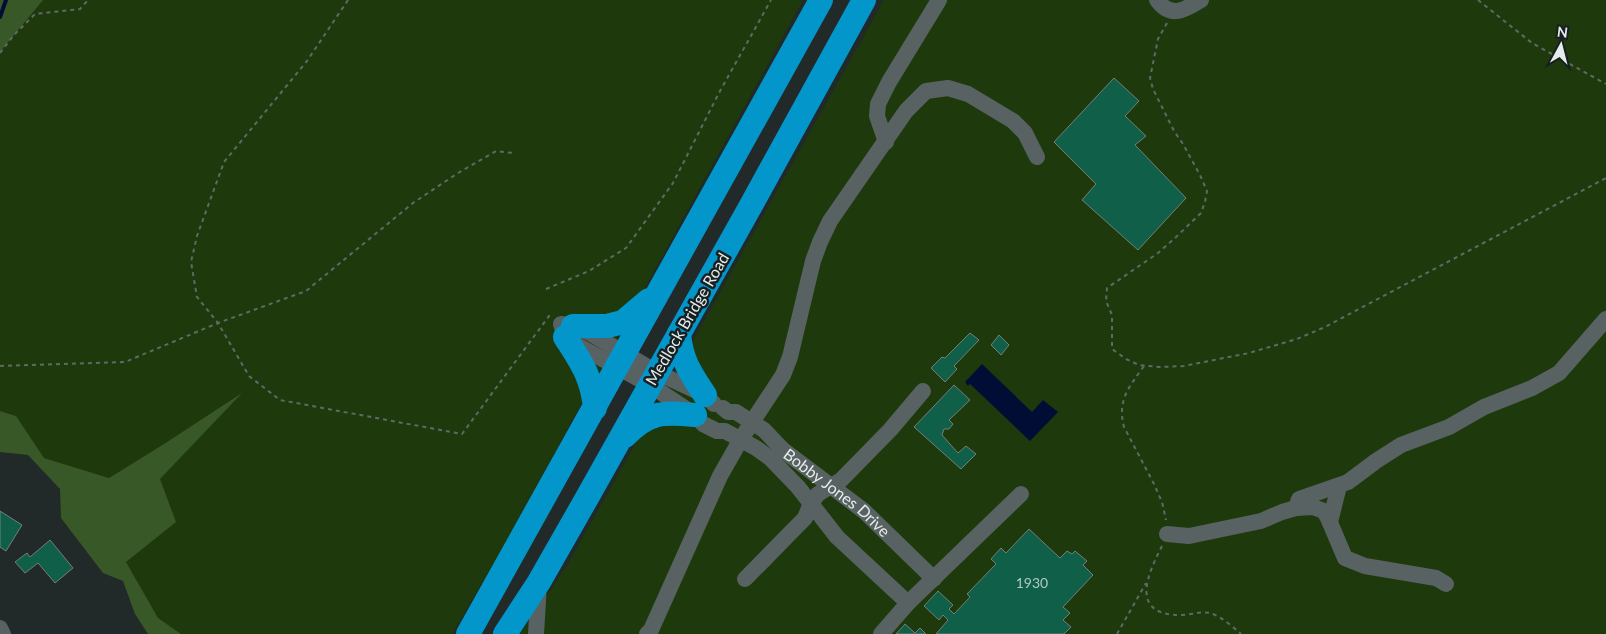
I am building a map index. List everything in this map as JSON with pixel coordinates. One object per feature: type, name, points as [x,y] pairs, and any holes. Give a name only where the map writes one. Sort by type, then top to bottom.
[{"type":"highway","points":[[468,634],[821,0]]},
{"type":"highway","name":"Medlock Bridge Road","points":[[505,634],[539,582],[616,447],[864,0]]},
{"type":"highway","points":[[594,408],[590,379],[569,331],[623,322],[661,289]]},
{"type":"highway","points":[[616,447],[630,431],[654,415],[715,407],[689,371],[680,345],[679,333]]},
{"type":"street","points":[[886,142],[877,116],[878,104],[889,82],[939,0]]},
{"type":"street","points":[[1157,0],[1162,7],[1174,12],[1183,10],[1201,0]]},
{"type":"street","points":[[652,633],[720,476],[741,439],[783,375],[790,357],[813,261],[830,221],[906,111],[926,91],[948,88],[968,94],[1013,121],[1025,133],[1037,157]]},
{"type":"street","points":[[1296,508],[1299,499],[1348,482],[1376,461],[1401,446],[1449,427],[1484,407],[1532,388],[1559,373],[1606,318]]},
{"type":"street","name":"Bobby Jones Drive","points":[[569,331],[574,344],[621,360],[653,378],[752,422],[764,430],[783,450],[864,511],[934,579]]},
{"type":"street","points":[[745,579],[805,518],[811,503],[818,494],[841,480],[890,430],[923,391]]},
{"type":"street","name":"Bobby Jones Drive","points":[[715,407],[708,416],[722,424],[725,431],[770,458],[811,503],[837,537],[908,604]]},
{"type":"street","points":[[1330,522],[1339,486]]},
{"type":"street","points":[[881,634],[908,604],[1021,494]]},
{"type":"street","points":[[1167,534],[1189,536],[1262,521],[1296,508],[1319,508],[1327,514],[1345,558],[1364,566],[1436,578],[1446,584]]},
{"type":"street","points":[[536,634],[539,582]]},
{"type":"street","points":[[0,628],[3,634]]},
{"type":"path","points":[[0,53],[14,35],[35,14],[80,9],[88,0]]},
{"type":"path","points":[[348,0],[307,61],[224,162],[197,236],[191,262],[198,297],[218,323],[249,376],[280,400],[462,434],[552,312]]},
{"type":"path","points":[[546,290],[590,271],[626,248],[672,183],[720,91],[771,0]]},
{"type":"path","points":[[1478,0],[1532,43],[1606,84]]},
{"type":"path","points":[[1174,12],[1158,39],[1150,78],[1153,89],[1174,131],[1200,175],[1207,191],[1200,213],[1181,232],[1158,253],[1107,288],[1106,301],[1112,316],[1112,349],[1126,360],[1139,365],[1160,367],[1184,366],[1248,353],[1297,339],[1325,327],[1606,178]]},
{"type":"path","points":[[0,366],[124,362],[218,323],[306,291],[413,202],[496,151],[513,153]]},
{"type":"path","points":[[1117,634],[1146,583],[1167,534],[1166,515],[1162,502],[1124,427],[1121,414],[1123,400],[1144,366]]},
{"type":"path","points":[[1146,583],[1147,599],[1155,610],[1170,615],[1185,615],[1199,612],[1211,613],[1221,618],[1241,634]]},
{"type":"green space","points":[[0,0],[43,0],[0,52]]},
{"type":"green space","points":[[43,0],[803,0],[495,561],[452,634],[181,634],[158,618],[126,562],[176,522],[160,479],[239,395],[109,478],[44,458],[16,416],[0,411],[0,52]]},
{"type":"green space","points":[[884,0],[1606,0],[1606,634],[520,634],[568,564]]},
{"type":"green space","points":[[242,393],[160,479],[176,522],[126,562],[158,618],[181,634],[148,634],[135,614],[123,581],[103,573],[61,518],[60,489],[28,455],[0,452],[0,411],[16,416],[44,458],[109,478]]},
{"type":"water","points":[[982,364],[1032,412],[1043,400],[1058,412],[1030,441],[970,384],[968,386],[965,382]]},
{"type":"building","points":[[1114,78],[1139,101],[1125,116],[1146,136],[1135,145],[1186,198],[1138,250],[1082,200],[1096,184],[1054,142]]},
{"type":"building","points":[[970,333],[979,340],[954,366],[957,369],[945,382],[931,368],[942,357],[945,358]]},
{"type":"building","points":[[999,335],[1009,345],[1001,355],[991,345]]},
{"type":"building","points":[[954,385],[970,400],[949,420],[953,424],[949,429],[944,429],[942,435],[958,453],[966,446],[976,454],[961,469],[914,427]]},
{"type":"building","points":[[0,511],[22,525],[6,551],[0,547]]},
{"type":"building","points":[[1029,529],[1060,558],[1067,551],[1072,554],[1075,551],[1087,561],[1083,565],[1093,575],[1063,607],[1070,613],[1063,620],[1071,627],[1064,634],[936,634],[948,620],[943,615],[939,620],[924,606],[938,591],[953,605],[949,609],[954,614],[970,597],[967,594],[996,564],[991,559],[1001,548],[1006,553]]},
{"type":"building","points":[[50,540],[73,568],[55,583],[38,563],[25,573],[15,562],[27,553],[30,557]]},
{"type":"building","points":[[905,624],[915,633],[920,628],[926,634],[896,634]]},
{"type":"waterway","points":[[0,17],[6,0]]}]
